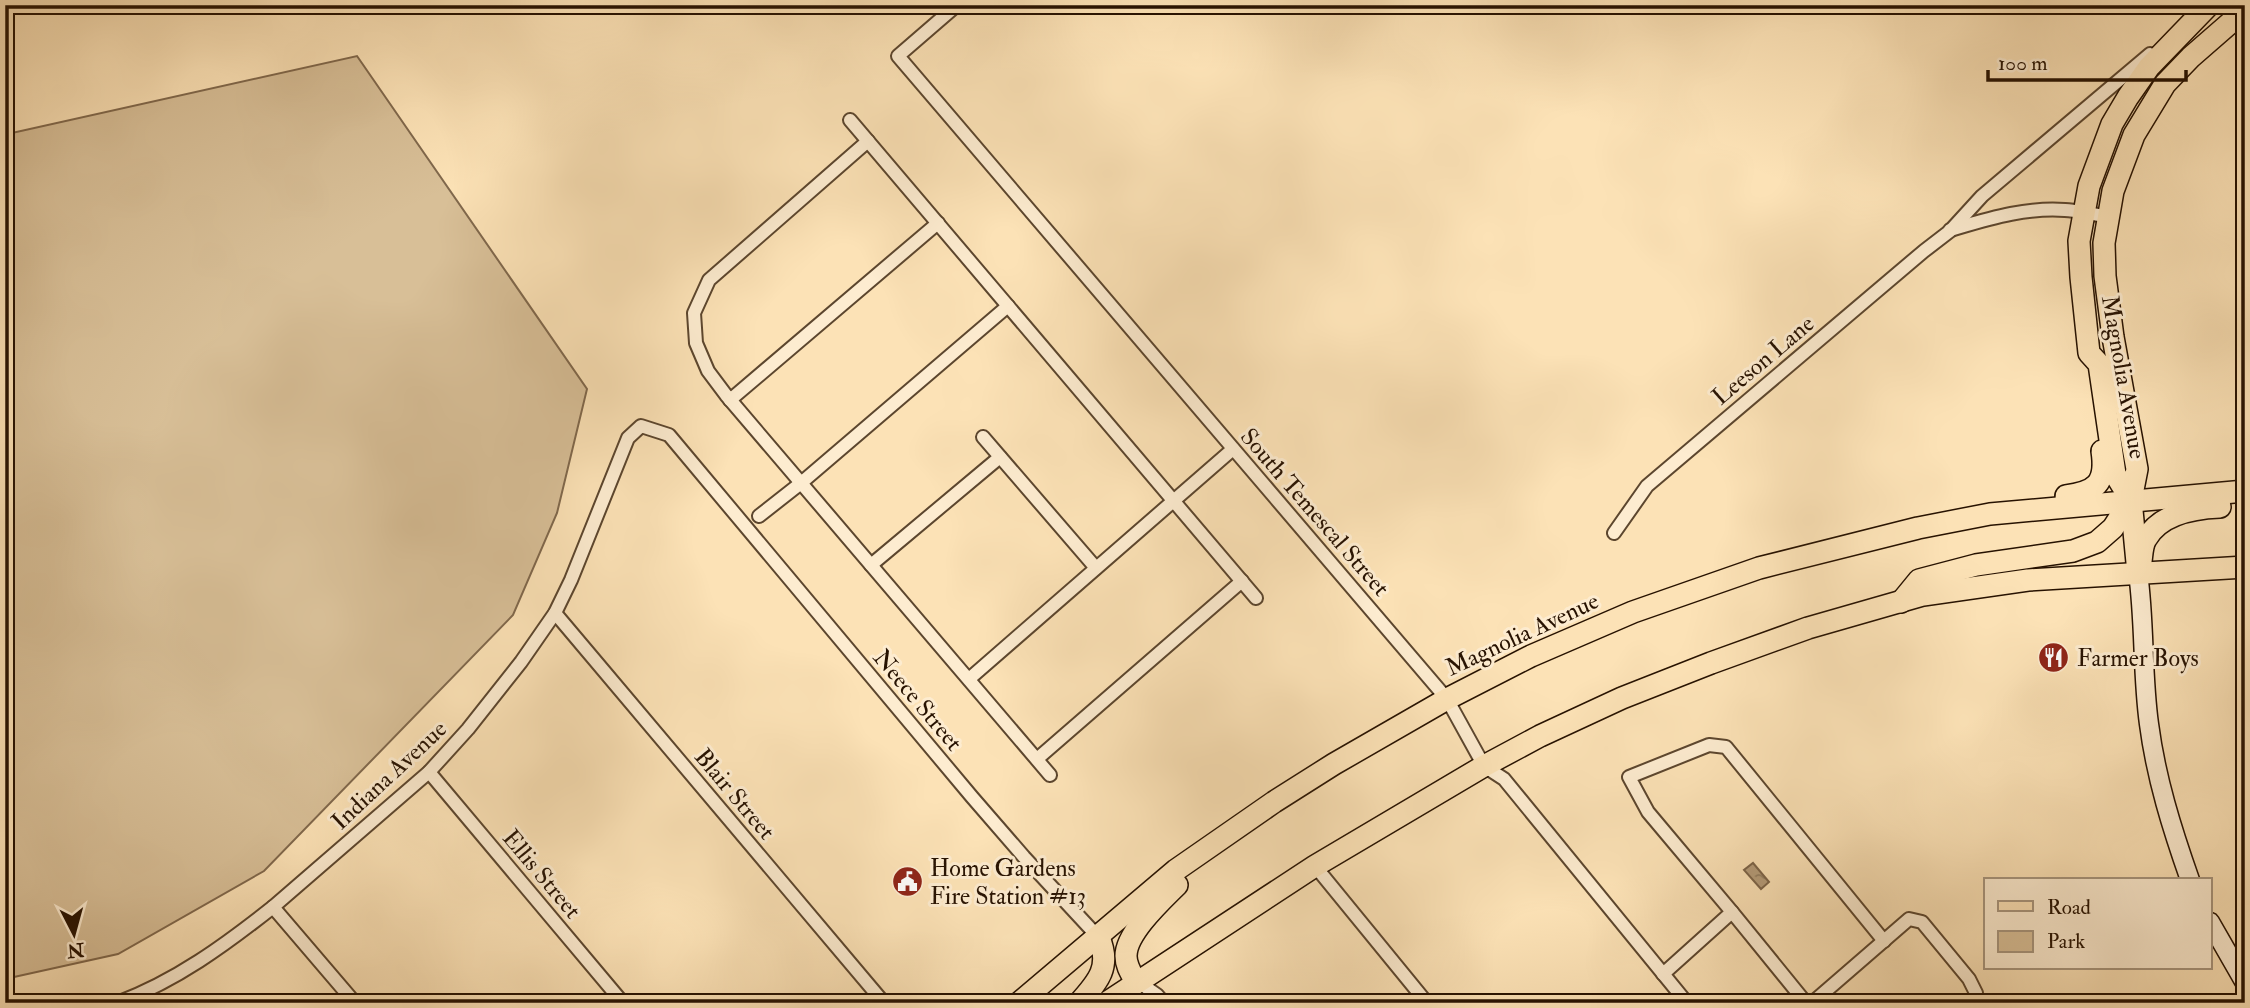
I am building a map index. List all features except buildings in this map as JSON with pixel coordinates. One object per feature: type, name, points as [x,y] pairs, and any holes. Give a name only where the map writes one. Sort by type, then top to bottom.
[{"type":"main road","name":"Magnolia Avenue","points":[[2131,500],[2115,474],[2099,364],[2089,353],[2079,242],[2089,186],[2112,124],[2149,66],[2200,8]]},
{"type":"main road","name":"Magnolia Avenue","points":[[2138,573],[2131,500],[2137,469],[2109,308],[2104,243],[2113,191],[2134,135],[2165,84],[2245,10]]},
{"type":"main road","points":[[1990,514],[2033,500],[2082,494],[2093,489],[2100,481],[2103,459],[2087,369],[2089,353]]},
{"type":"main road","points":[[1901,602],[1919,580],[1976,565],[2073,551],[2097,542],[2113,528],[2131,500],[2245,491]]},
{"type":"main road","name":"Magnolia Avenue","points":[[1019,1003],[1099,938],[1176,870],[1334,764],[1447,699],[1582,633],[1759,568],[1849,544],[1990,514],[2131,500]]},
{"type":"main road","points":[[2189,878],[2171,828],[2148,723],[2138,573],[2145,539],[2166,519],[2199,508],[2245,505]]},
{"type":"main road","points":[[1107,1003],[1315,866],[1484,766],[1540,736],[1622,698],[1808,628],[1923,595],[2028,580],[2245,567]]},
{"type":"main road","points":[[1136,982],[1128,968],[1126,957],[1134,935],[1215,843]]},
{"type":"main road","points":[[2212,925],[2245,983]]},
{"type":"main road","points":[[1079,1003],[1101,974],[1104,965],[1105,955],[1099,938]]},
{"type":"street","name":"South Temescal Street","points":[[957,5],[898,55],[1447,699],[1484,766],[1504,779],[1686,1003]]},
{"type":"street","points":[[2200,8],[2217,34]]},
{"type":"street","name":"Leeson Lane","points":[[1614,533],[1647,486],[1950,231],[1982,196],[2200,8]]},
{"type":"street","points":[[850,120],[1256,598]]},
{"type":"street","points":[[868,141],[709,280],[694,313],[696,343],[708,372],[730,400],[1050,775]]},
{"type":"street","name":"Leeson Lane","points":[[1950,231],[2013,213],[2040,209],[2109,217]]},
{"type":"street","points":[[730,400],[938,223]]},
{"type":"street","points":[[759,516],[802,483],[1008,306]]},
{"type":"street","name":"Indiana Avenue","points":[[117,1003],[168,981],[202,960],[274,907],[429,772],[468,729],[521,662],[555,612],[585,549],[628,438],[641,426]]},
{"type":"street","name":"Neece Street","points":[[641,426],[669,435],[981,807],[1136,982],[1157,995],[1164,1003]]},
{"type":"street","points":[[983,437],[1096,568]]},
{"type":"street","points":[[969,679],[1233,449]]},
{"type":"street","points":[[871,565],[1000,457]]},
{"type":"street","points":[[1037,759],[1242,581]]},
{"type":"street","name":"Blair Street","points":[[555,612],[884,1003]]},
{"type":"street","points":[[1806,1003],[1648,812],[1629,777],[1709,745],[1726,747],[1884,941]]},
{"type":"street","name":"Ellis Street","points":[[429,772],[623,1003]]},
{"type":"street","points":[[1315,866],[1427,1003]]},
{"type":"street","points":[[274,907],[355,1003]]},
{"type":"street","points":[[1663,974],[1732,912]]},
{"type":"street","points":[[1812,1003],[1909,919],[1922,922],[1969,979],[1976,993],[1972,1003]]},
{"type":"green space","points":[[357,56],[587,389],[557,513],[513,615],[264,871],[118,954],[5,979],[5,132],[12,133]]},
{"type":"water","points":[[1753,863],[1769,882],[1761,889],[1744,870]]},
{"type":"place","name":"Farmer Boys","points":[[2054,658]]},
{"type":"place","name":"Home Gardens Fire Station #13","points":[[907,882]]}]
